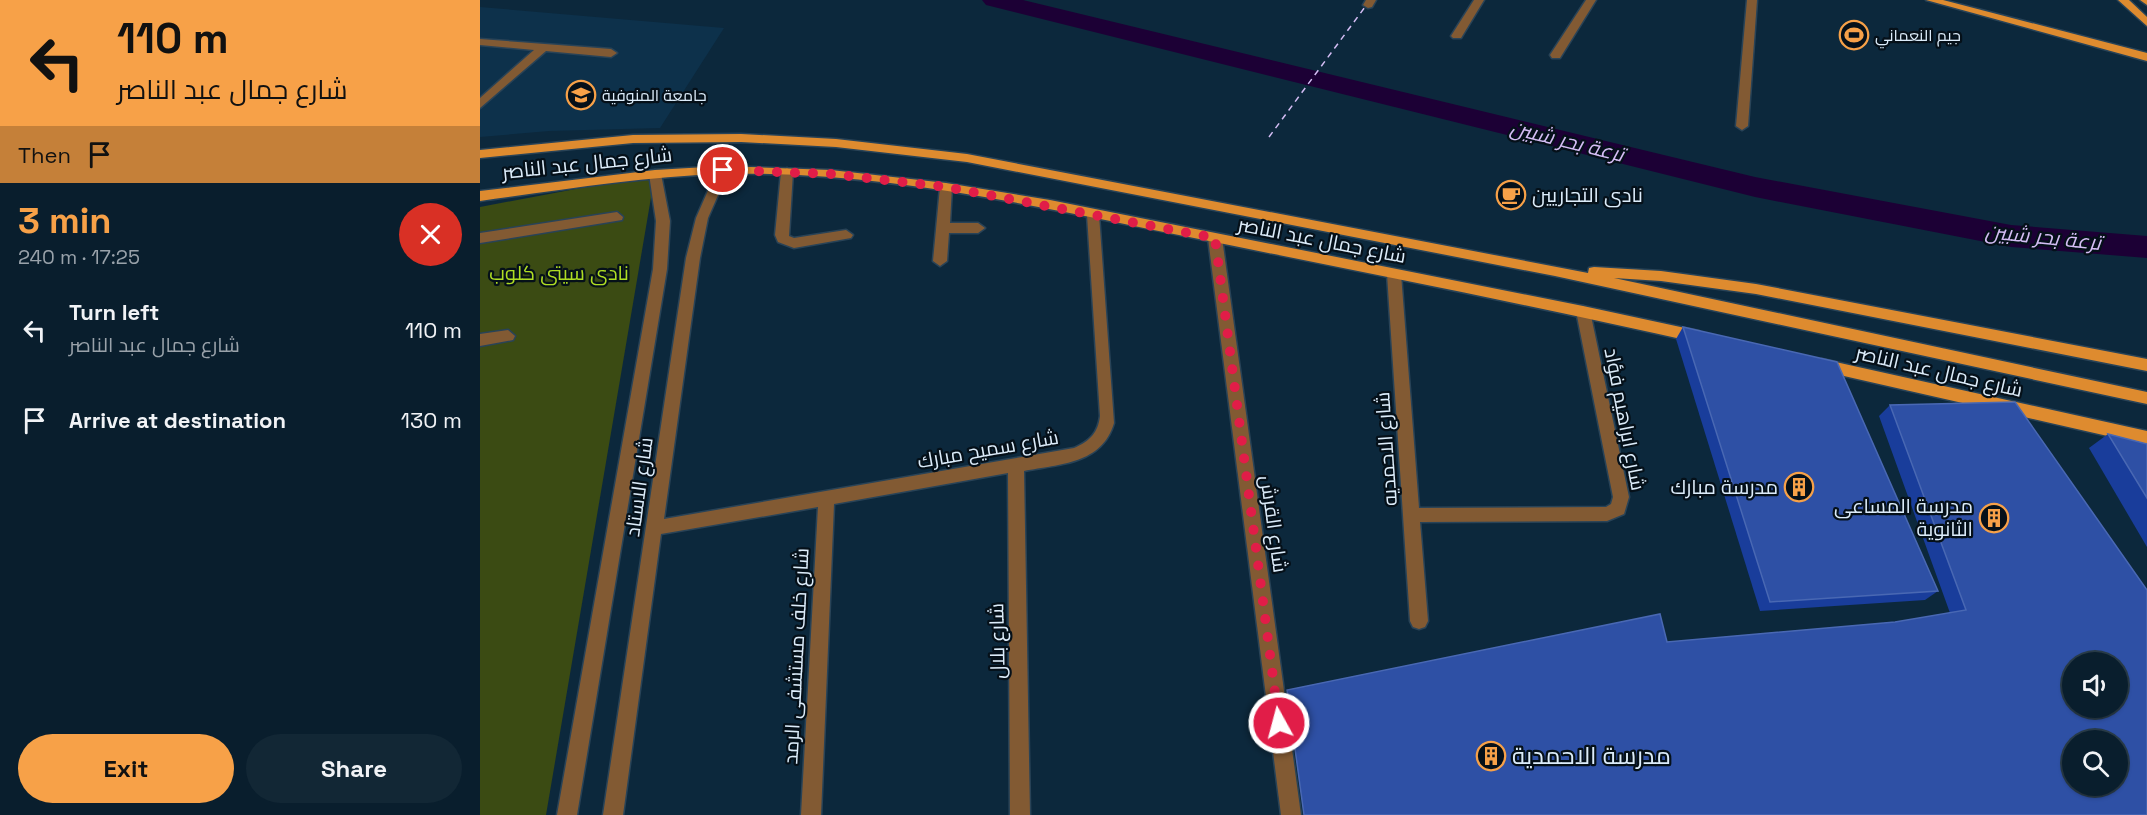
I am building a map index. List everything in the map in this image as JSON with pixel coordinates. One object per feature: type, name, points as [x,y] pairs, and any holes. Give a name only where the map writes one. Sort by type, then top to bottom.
[{"type":"main road","points":[[1931,0],[2147,57]]},
{"type":"main road","points":[[2123,0],[2147,22]]},
{"type":"main road","name":"شارع جمال عبد الناصر","points":[[480,154],[612,141],[690,138],[836,143],[966,158],[1556,271],[2147,398]]},
{"type":"main road","name":"شارع جمال عبد الناصر","points":[[480,196],[655,174],[723,170],[831,174],[946,187],[1583,310],[1709,339]]},
{"type":"main road","points":[[1556,271],[1661,276],[1756,289],[2147,365]]},
{"type":"main road","name":"شارع جمال عبد الناصر","points":[[1813,363],[2147,438]]},
{"type":"street","points":[[1456,36],[1479,0]]},
{"type":"street","points":[[1556,56],[1591,0]]},
{"type":"street","points":[[1742,126],[1752,0]]},
{"type":"street","points":[[480,42],[611,52]]},
{"type":"street","points":[[480,104],[544,47]]},
{"type":"street","name":"شارع الاستاد","points":[[613,815],[697,238],[708,199],[723,170]]},
{"type":"street","points":[[787,172],[783,239],[794,243],[846,235]]},
{"type":"street","name":"شارع الاستاد","points":[[567,815],[660,269],[663,221],[655,174]]},
{"type":"street","points":[[940,261],[946,187]]},
{"type":"street","name":"شارع سميح مبارك","points":[[655,528],[1085,452],[1102,437],[1107,426],[1093,214]]},
{"type":"street","points":[[480,238],[617,217]]},
{"type":"street","points":[[943,228],[978,228]]},
{"type":"street","name":"شارع القرش","points":[[1215,238],[1291,815]]},
{"type":"street","name":"شارع الاحمديه","points":[[1394,274],[1419,621]]},
{"type":"street","name":"شارع ابراهيم فؤاد","points":[[1412,516],[1607,514],[1618,509],[1621,497],[1583,310]]},
{"type":"street","points":[[480,340],[508,336]]},
{"type":"street","name":"شارع بلال","points":[[1016,466],[1020,815]]},
{"type":"street","name":"شارع خلف مستشفى الرمد","points":[[811,815],[826,499]]},
{"type":"shaded area","name":"جامعة المنوفية","points":[[480,7],[724,28],[660,128],[549,131],[480,137]]},
{"type":"green space","name":"نادى سيتى كلوب","points":[[655,174],[546,815],[480,815],[480,207]]},
{"type":"building","name":"مدرسة مبارك","points":[[1683,327],[1837,362],[1938,591],[1770,602]]},
{"type":"building","name":"مدرسة المساعى الثانوية","points":[[2015,402],[2147,590],[2147,815],[1304,815],[1287,690],[1660,614],[1667,642],[1895,622],[1966,610],[1890,405]]},
{"type":"building","points":[[2108,434],[2147,444],[2147,498]]},
{"type":"waterway","name":"ترعة بحر شبين","points":[[994,0],[1755,187],[2011,236],[2147,247]]},
{"type":"ferry route","points":[[1269,137],[1365,7]]},
{"type":"place","name":"جيم النعماني","points":[[1854,35]]},
{"type":"place","name":"جامعة المنوفية","points":[[581,95]]},
{"type":"place","name":"نادى التجاريين","points":[[1511,195]]},
{"type":"place","name":"مدرسة مبارك","points":[[1799,487]]},
{"type":"place","name":"مدرسة المساعى الثانوية","points":[[1994,518]]},
{"type":"place","name":"مدرسة الاحمدية","points":[[1491,756]]},
{"type":"route","points":[[723,170],[831,174],[946,187],[1215,238],[1279,723]]}]
